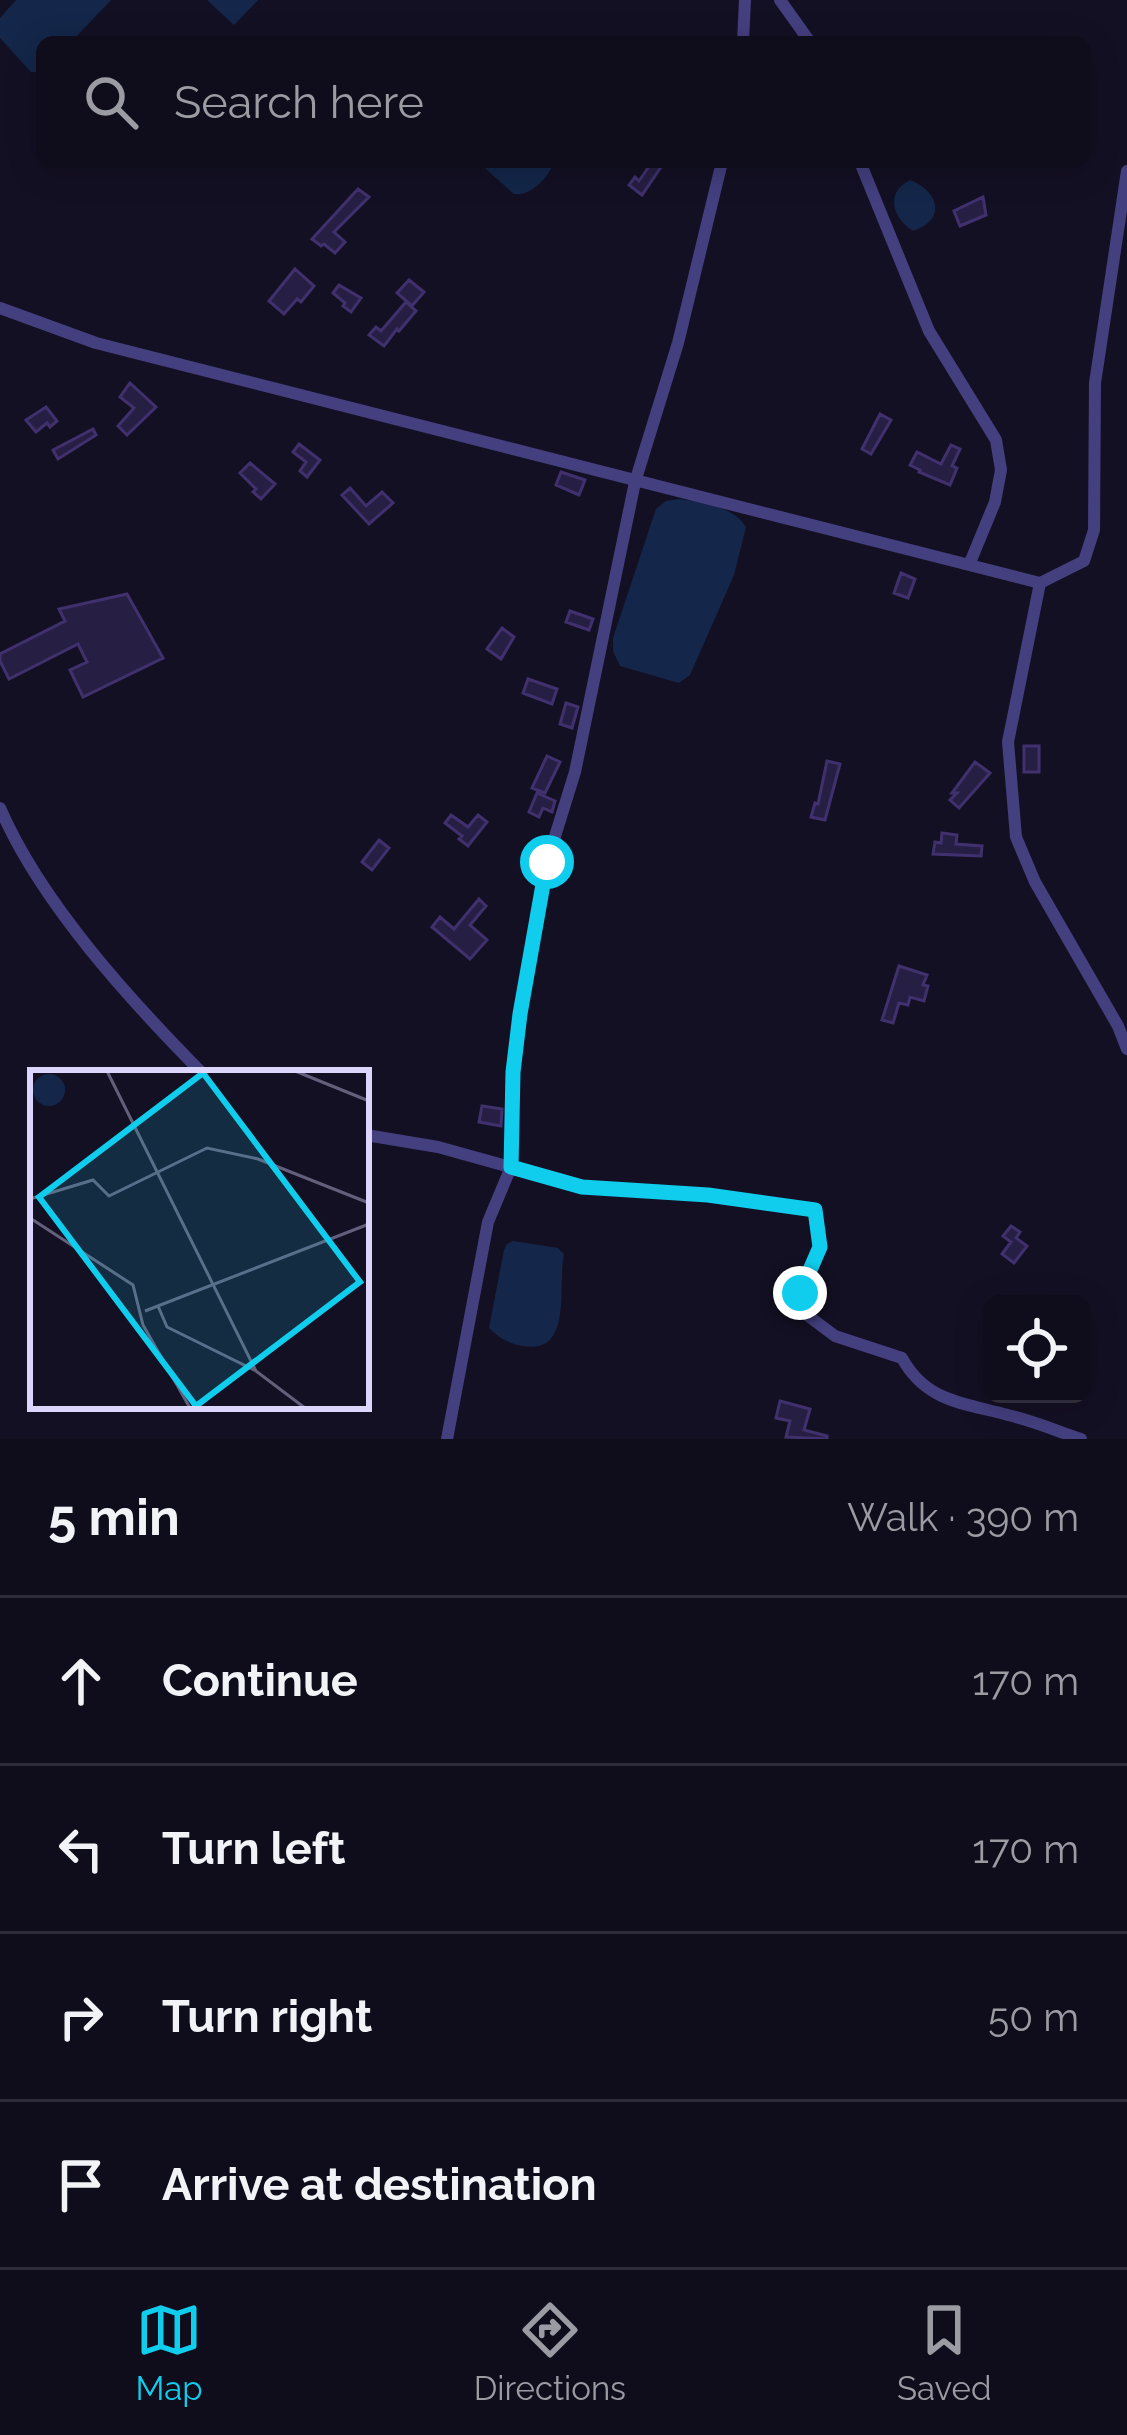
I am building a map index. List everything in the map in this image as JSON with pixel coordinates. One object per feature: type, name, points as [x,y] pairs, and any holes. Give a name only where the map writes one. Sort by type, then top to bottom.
[{"type":"street","points":[[742,36],[745,0]]},
{"type":"street","points":[[780,0],[807,36]]},
{"type":"street","points":[[447,1439],[488,1222],[511,1167],[515,1052],[547,862],[575,772],[635,482],[678,343],[721,168]]},
{"type":"street","points":[[862,168],[929,331],[996,440],[1001,470],[995,502],[969,565]]},
{"type":"street","points":[[0,308],[96,343],[1040,583],[1084,561],[1094,530],[1095,383],[1127,171]]},
{"type":"street","points":[[1040,583],[1008,742],[1016,837],[1034,882],[1127,1049]]},
{"type":"street","points":[[0,808],[38,880],[136,1002],[199,1070]]},
{"type":"street","points":[[369,1137],[437,1148],[582,1187],[708,1195],[815,1210],[820,1247],[800,1293],[807,1315],[835,1336],[902,1358],[910,1373],[944,1400],[1012,1415],[1082,1439]]},
{"type":"water","points":[[16,0],[111,0],[77,36],[36,36],[36,72],[0,38],[0,18]]},
{"type":"water","points":[[208,0],[258,0],[234,25],[208,1]]},
{"type":"water","points":[[485,168],[552,168],[538,185],[514,194]]},
{"type":"water","points":[[910,180],[927,191],[935,206],[931,220],[913,231],[894,205],[897,191]]},
{"type":"water","points":[[679,499],[725,510],[746,527],[734,575],[690,675],[679,683],[620,666],[613,638],[656,509]]},
{"type":"water","points":[[513,1241],[558,1248],[564,1254],[557,1329],[539,1346],[513,1343],[489,1328],[504,1250]]},
{"type":"building","points":[[648,168],[660,168],[642,195],[629,185],[635,177],[639,181]]},
{"type":"building","points":[[358,189],[369,197],[334,232],[345,242],[335,253],[312,239]]},
{"type":"building","points":[[983,197],[986,215],[960,226],[954,211]]},
{"type":"building","points":[[295,269],[314,286],[284,314],[269,301]]},
{"type":"building","points":[[409,280],[424,292],[412,306],[397,293]]},
{"type":"building","points":[[339,285],[361,298],[351,312],[333,293]]},
{"type":"building","points":[[406,302],[416,311],[384,346],[369,335],[376,327],[381,331]]},
{"type":"building","points":[[130,383],[156,407],[127,435],[118,426],[134,408],[120,397]]},
{"type":"building","points":[[46,407],[57,421],[36,432],[26,420]]},
{"type":"building","points":[[880,414],[891,420],[871,454],[862,449]]},
{"type":"building","points":[[93,429],[96,435],[58,459],[53,450]]},
{"type":"building","points":[[299,444],[320,460],[307,477],[300,471],[306,462],[293,452]]},
{"type":"building","points":[[951,445],[960,449],[950,485],[910,465],[917,452],[941,464]]},
{"type":"building","points":[[250,463],[275,484],[261,499],[240,473]]},
{"type":"building","points":[[561,472],[585,480],[579,495],[556,485]]},
{"type":"building","points":[[350,488],[366,506],[382,492],[393,503],[369,524],[342,495]]},
{"type":"building","points":[[901,573],[915,579],[908,598],[894,593]]},
{"type":"building","points":[[127,594],[163,658],[83,697],[70,670],[87,662],[78,644],[9,679],[0,654],[65,621],[59,609]]},
{"type":"building","points":[[570,611],[593,619],[589,630],[566,622]]},
{"type":"building","points":[[502,628],[514,637],[501,659],[487,649]]},
{"type":"building","points":[[528,679],[557,689],[552,704],[523,693]]},
{"type":"building","points":[[566,703],[578,707],[572,728],[560,724]]},
{"type":"building","points":[[1024,746],[1039,746],[1039,772],[1024,772]]},
{"type":"building","points":[[547,756],[560,762],[545,793],[532,788]]},
{"type":"building","points":[[827,761],[840,764],[825,820],[811,817]]},
{"type":"building","points":[[975,762],[990,773],[959,808],[950,800],[957,793],[952,793]]},
{"type":"building","points":[[537,793],[555,801],[552,812],[543,808],[539,817],[529,812]]},
{"type":"building","points":[[451,815],[468,827],[478,815],[487,822],[468,846],[445,823]]},
{"type":"building","points":[[942,833],[957,835],[956,844],[982,846],[981,856],[933,854]]},
{"type":"building","points":[[379,840],[389,848],[372,870],[362,862]]},
{"type":"building","points":[[479,899],[486,906],[470,925],[487,940],[470,959],[432,927],[440,917],[454,929]]},
{"type":"building","points":[[899,966],[927,975],[923,985],[928,986],[924,1001],[910,997],[908,1005],[899,1003],[893,1023],[882,1020]]},
{"type":"building","points":[[482,1106],[502,1109],[501,1126],[479,1122]]},
{"type":"building","points":[[1011,1226],[1027,1246],[1014,1263],[1002,1254],[1011,1242],[1003,1236]]},
{"type":"building","points":[[780,1401],[810,1409],[804,1430],[827,1439],[786,1437],[790,1421],[776,1418]]},
{"type":"route","points":[[547,862],[513,1072],[511,1167],[582,1187],[708,1195],[815,1210],[820,1247],[800,1293]]}]
